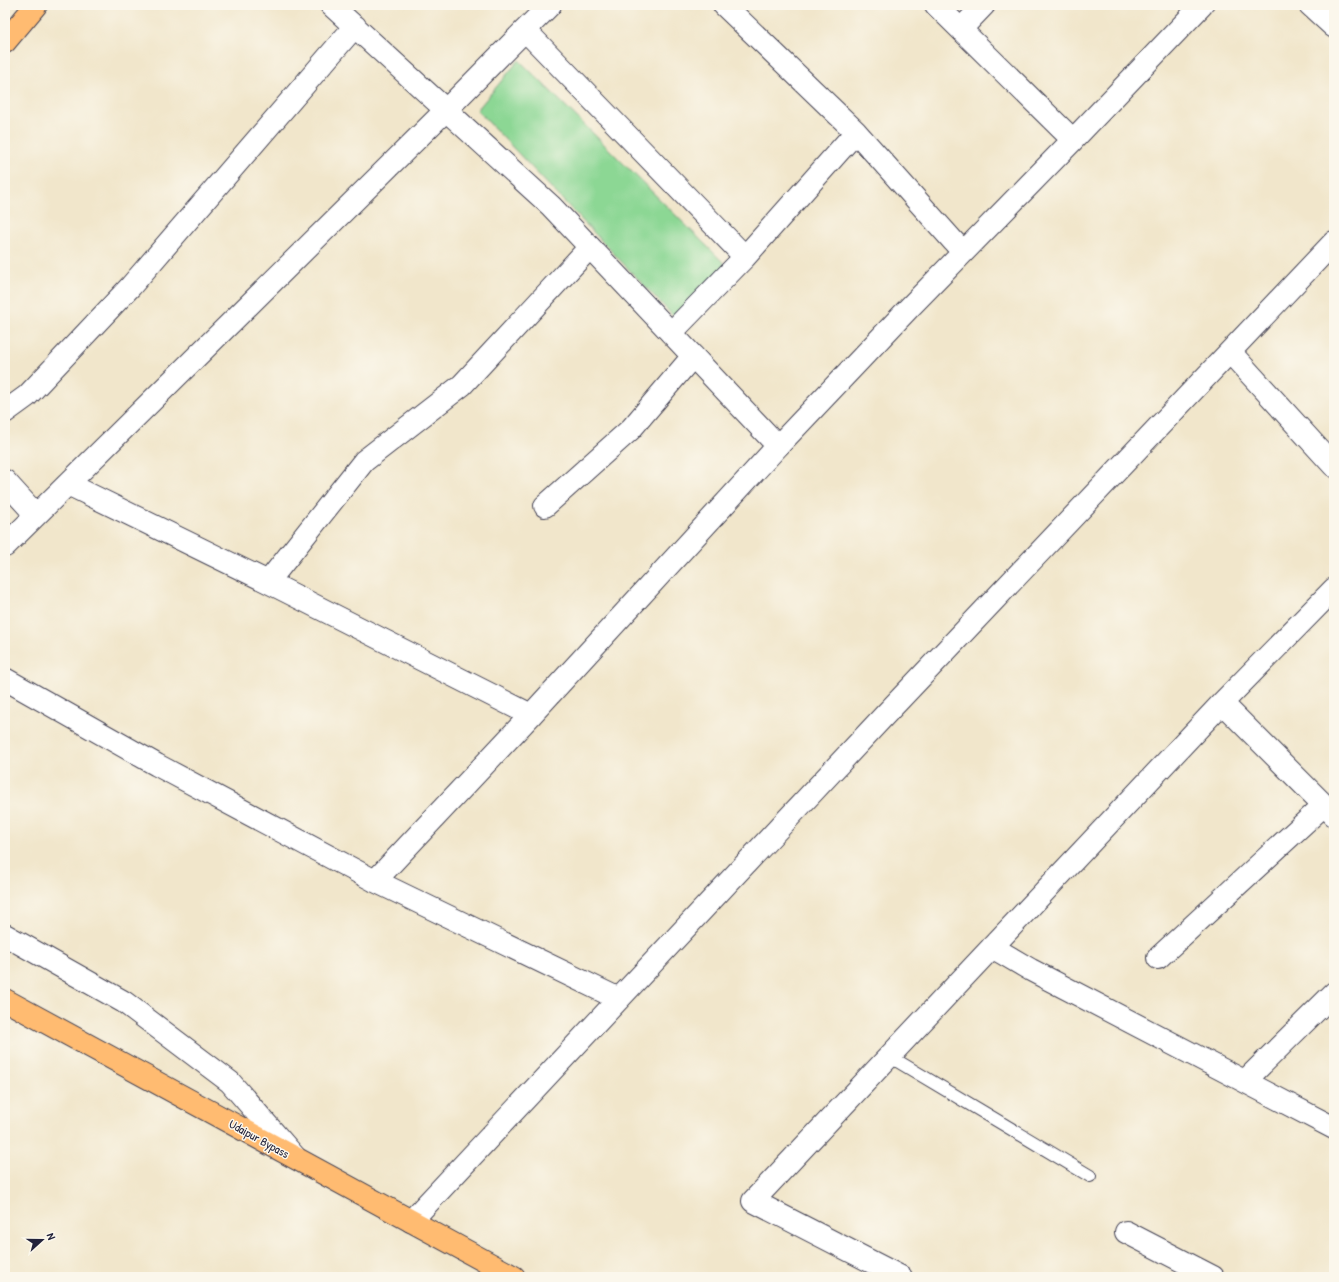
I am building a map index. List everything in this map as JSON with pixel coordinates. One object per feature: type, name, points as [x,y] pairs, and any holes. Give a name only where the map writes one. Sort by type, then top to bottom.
[{"type":"main road","points":[[5,42],[36,5]]},
{"type":"main road","name":"Udaipur Bypass","points":[[10,1005],[514,1277]]},
{"type":"street","points":[[331,5],[551,206],[778,446]]},
{"type":"street","points":[[5,546],[446,110],[550,5]]},
{"type":"street","points":[[724,5],[856,132],[963,252]]},
{"type":"street","points":[[936,5],[1073,140]]},
{"type":"street","points":[[961,29],[984,5]]},
{"type":"street","points":[[375,881],[531,715],[778,446],[1202,5]]},
{"type":"street","points":[[1310,5],[1334,27]]},
{"type":"street","points":[[5,412],[27,396],[131,286],[355,26]]},
{"type":"street","points":[[525,30],[744,257]]},
{"type":"street","points":[[671,333],[744,257],[856,132]]},
{"type":"street","points":[[411,1222],[883,717],[1334,242]]},
{"type":"street","points":[[268,582],[364,462],[462,385],[590,247]]},
{"type":"street","points":[[1230,352],[1334,466]]},
{"type":"street","points":[[545,506],[631,429],[693,356]]},
{"type":"street","points":[[5,481],[36,515]]},
{"type":"street","points":[[68,484],[268,582],[531,715]]},
{"type":"street","points":[[901,1277],[753,1201],[1222,703],[1334,589]]},
{"type":"street","points":[[5,679],[157,765],[375,881],[619,999]]},
{"type":"street","points":[[1158,958],[1329,810],[1222,703]]},
{"type":"street","points":[[5,935],[124,1002],[230,1082],[296,1159]]},
{"type":"street","points":[[992,948],[1031,970],[1244,1081],[1330,1120]]},
{"type":"street","points":[[1244,1081],[1334,993]]},
{"type":"street","points":[[1126,1232],[1213,1277]]},
{"type":"lane","points":[[889,1056],[1090,1176]]},
{"type":"green space","points":[[519,60],[729,268],[676,319],[477,110]]}]
